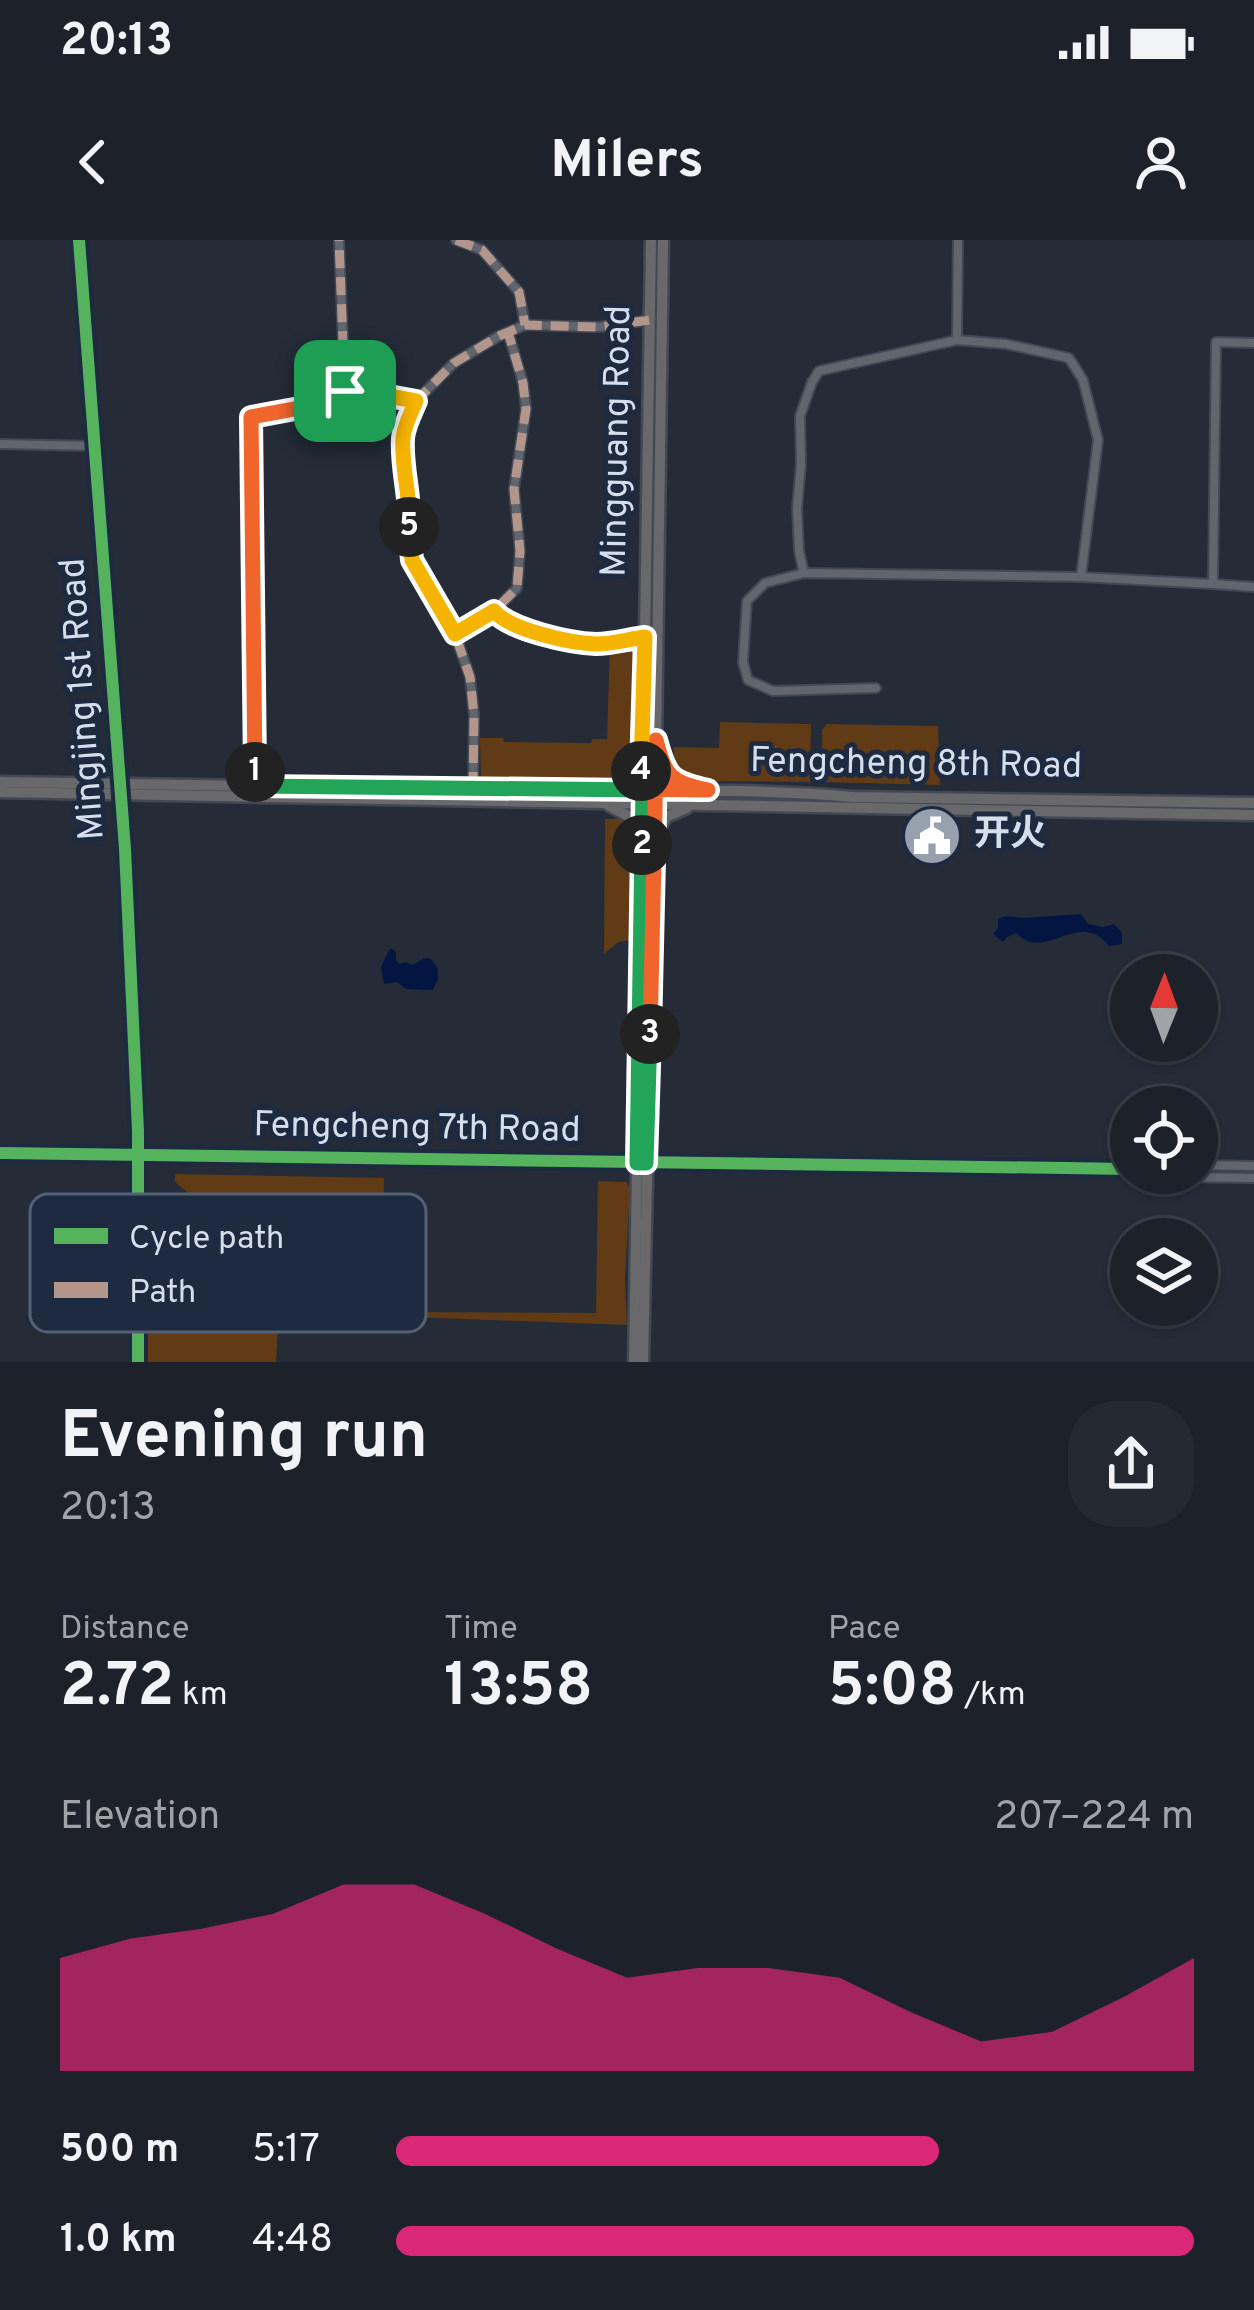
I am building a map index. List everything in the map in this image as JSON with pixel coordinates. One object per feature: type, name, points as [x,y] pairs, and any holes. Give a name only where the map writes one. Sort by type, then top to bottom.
[{"type":"main road","name":"Mingguang Road","points":[[649,741],[645,637],[651,240]]},
{"type":"main road","name":"Mingguang Road","points":[[634,1362],[662,240]]},
{"type":"main road","points":[[649,741],[670,778],[708,790]]},
{"type":"main road","points":[[593,796],[627,777],[649,741]]},
{"type":"main road","name":"Fengcheng 8th Road","points":[[0,782],[121,789],[593,796],[649,789],[1254,803]]},
{"type":"main road","name":"Fengcheng 8th Road","points":[[0,792],[255,786],[472,790],[649,804],[1254,815]]},
{"type":"main road","points":[[593,796],[628,816],[648,848],[672,813],[709,805]]},
{"type":"main road","name":"Mingguang Road","points":[[642,1163],[643,1362]]},
{"type":"street","name":"Mingjing 1st Road","points":[[79,240],[121,789],[139,1194]]},
{"type":"street","points":[[255,786],[251,417],[345,396],[339,240]]},
{"type":"street","points":[[456,240],[482,250],[519,292],[525,325]]},
{"type":"street","points":[[958,240],[958,340]]},
{"type":"street","points":[[472,790],[470,677],[455,634],[412,560],[403,433],[416,401],[454,363],[508,332],[525,325],[599,327],[650,320]]},
{"type":"street","points":[[455,634],[494,611],[517,588],[520,551],[514,489],[526,409],[524,383],[508,332]]},
{"type":"street","points":[[804,574],[796,508],[800,416],[819,371],[958,340],[1006,344],[1069,358],[1083,380],[1098,440],[1081,578]]},
{"type":"street","points":[[1213,584],[1216,343],[1254,343]]},
{"type":"street","points":[[345,388],[416,401]]},
{"type":"street","points":[[0,443],[95,446]]},
{"type":"street","points":[[876,688],[773,691],[748,680],[743,662],[747,602],[765,583],[804,574],[1081,578],[1254,587]]},
{"type":"street","points":[[494,611],[522,629],[596,644],[645,637]]},
{"type":"street","name":"Fengcheng 7th Road","points":[[0,1153],[1110,1170]]},
{"type":"street","points":[[1218,1165],[1254,1166]]},
{"type":"street","points":[[1218,1178],[1254,1178]]},
{"type":"street","name":"Mingjing 1st Road","points":[[138,1332],[138,1362]]},
{"type":"shaded area","points":[[641,643],[639,758],[629,777],[481,777],[480,738],[591,743],[592,739],[607,739],[610,645]]},
{"type":"shaded area","points":[[720,722],[811,724],[810,782],[688,781],[677,776],[673,747],[719,748]]},
{"type":"shaded area","points":[[827,724],[938,726],[940,785],[823,782],[822,730]]},
{"type":"shaded area","points":[[605,819],[624,819],[633,833],[633,940],[618,942],[604,954]]},
{"type":"shaded area","points":[[175,1174],[384,1178],[384,1194],[187,1194],[175,1182]]},
{"type":"shaded area","points":[[598,1181],[627,1182],[627,1325],[426,1317],[426,1312],[596,1313]]},
{"type":"shaded area","points":[[145,1332],[278,1332],[276,1362],[144,1362]]},
{"type":"water","points":[[1081,914],[1088,924],[1114,924],[1122,933],[1122,944],[1109,946],[1086,932],[1039,943],[1016,933],[1003,942],[993,934],[998,919],[1007,916]]},
{"type":"water","points":[[392,949],[400,964],[431,959],[438,979],[433,990],[384,984],[381,967]]},
{"type":"marked path","points":[[255,786],[251,417],[345,396],[339,240]]},
{"type":"marked path","points":[[456,240],[482,250],[519,292],[525,325]]},
{"type":"marked path","points":[[473,790],[470,677],[455,634],[412,560],[403,433],[416,401],[454,363],[499,336],[525,325],[599,327],[650,320]]},
{"type":"marked path","points":[[455,634],[494,611],[517,588],[520,551],[514,489],[526,409],[508,332]]},
{"type":"marked path","points":[[345,388],[416,401]]},
{"type":"marked path","points":[[494,611],[527,630],[572,641],[602,644],[645,637]]},
{"type":"cycle path","points":[[79,240],[125,849],[138,1194]]},
{"type":"cycle path","points":[[0,1153],[1110,1169]]},
{"type":"cycle path","points":[[138,1332],[138,1362]]},
{"type":"place","name":"开火","points":[[932,836]]},
{"type":"route","points":[[345,391],[338,401],[251,417],[255,786],[643,790],[637,1163],[646,1163],[655,789],[656,778],[656,740],[670,778],[708,790],[666,789],[655,789],[643,790],[645,637],[596,644],[522,629],[494,611],[455,634],[412,560],[403,433],[416,401],[345,391]]}]
